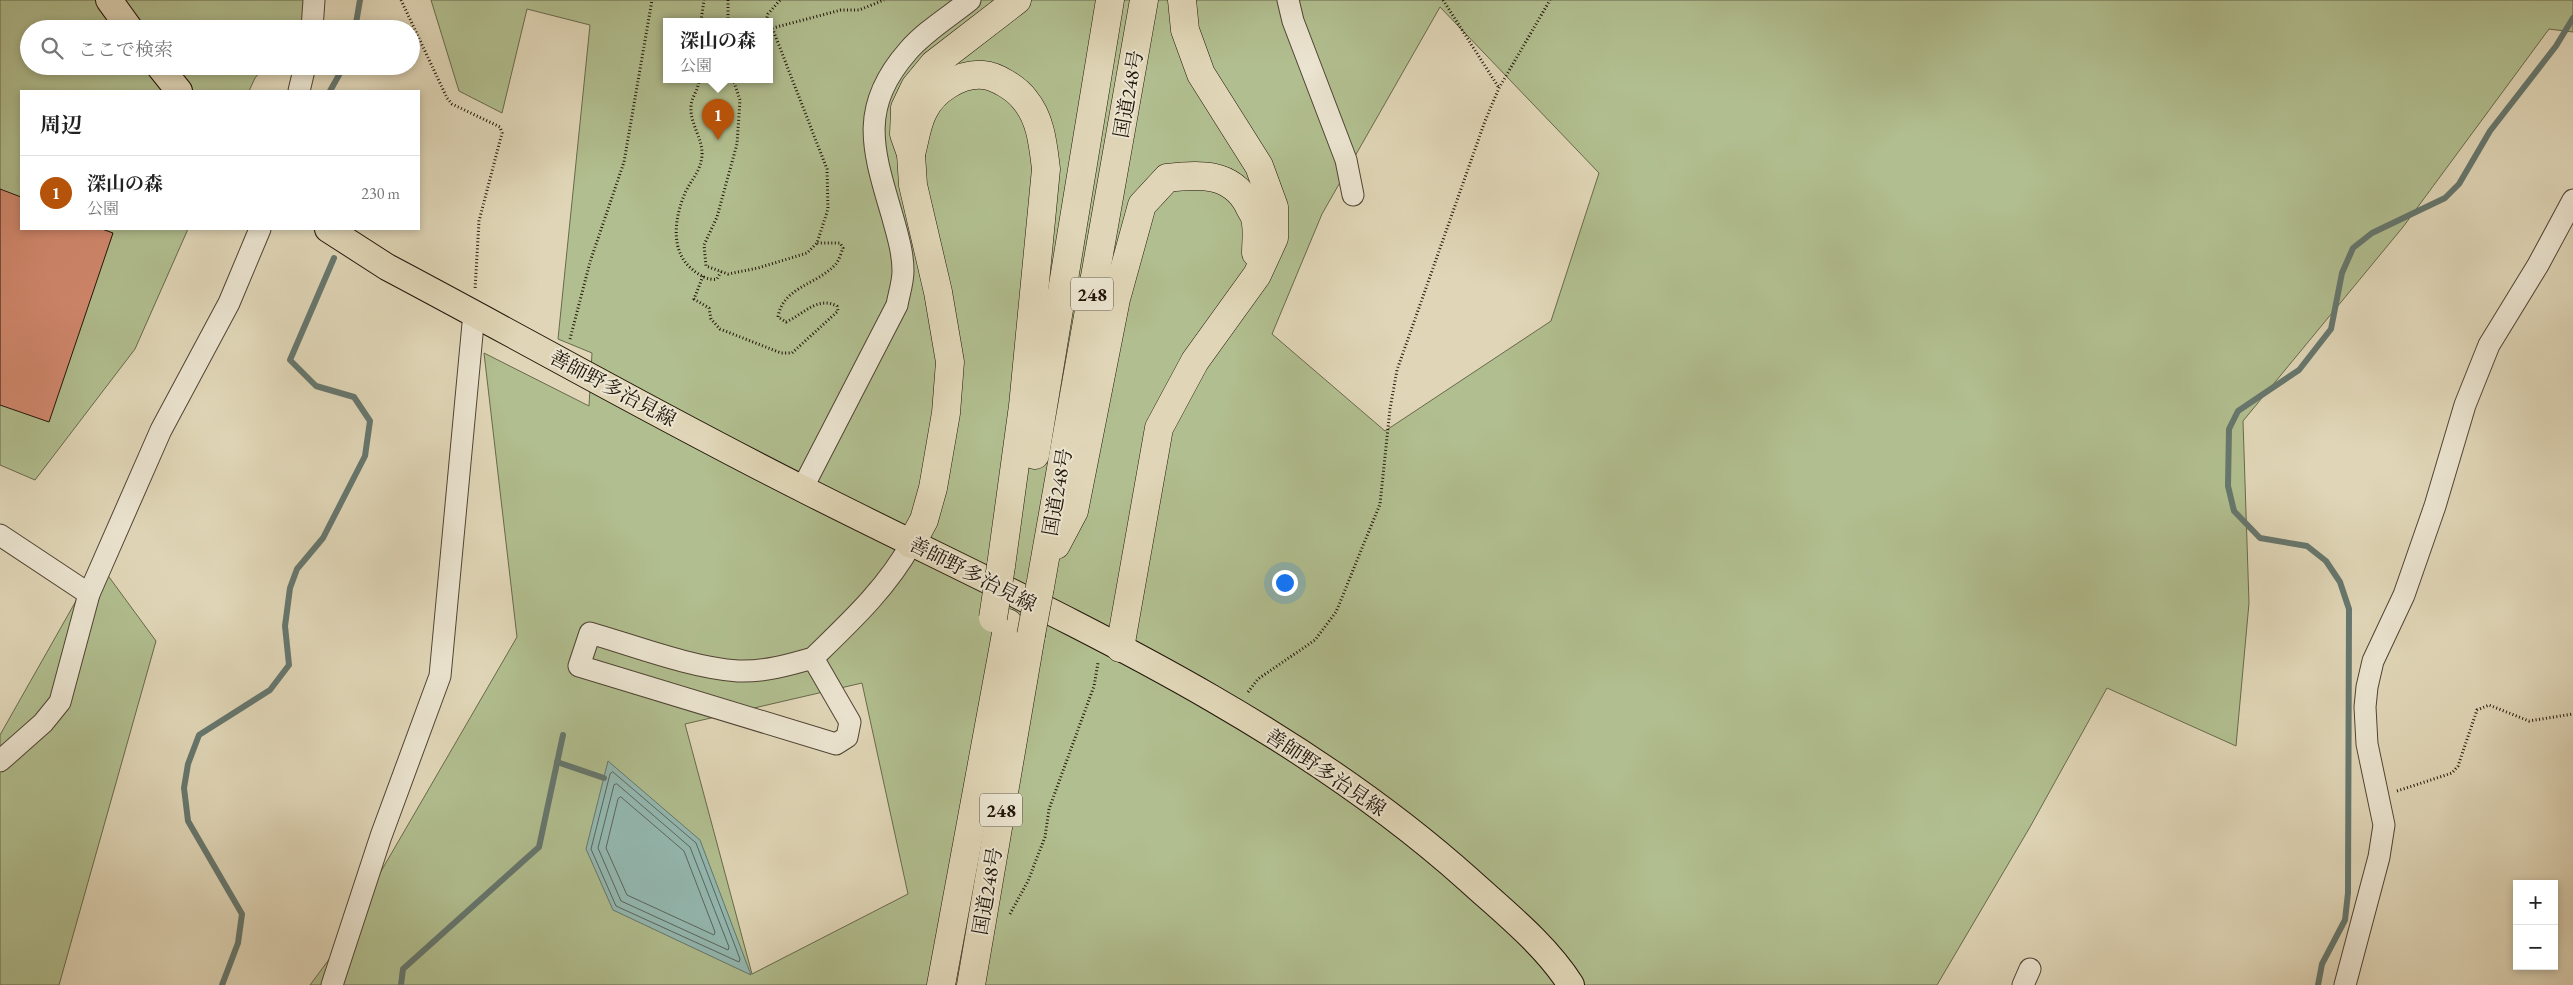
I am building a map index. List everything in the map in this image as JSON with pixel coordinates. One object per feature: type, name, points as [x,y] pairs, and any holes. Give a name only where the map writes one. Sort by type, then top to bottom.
[{"type":"highway","points":[[912,544],[924,520],[932,488],[946,413],[950,362],[938,292],[913,185],[911,154],[904,134],[906,108],[915,86],[934,64],[1017,0]]},
{"type":"highway","name":"国道248号","points":[[971,985],[1011,626],[1008,570],[1110,0]]},
{"type":"highway","name":"国道248号","points":[[941,985],[969,828],[1011,626],[1042,579],[1144,0]]},
{"type":"highway","points":[[1120,648],[1159,428],[1195,361],[1257,274],[1274,238],[1274,207],[1259,166],[1201,74],[1185,30],[1182,0]]},
{"type":"highway","points":[[911,154],[923,111],[936,93],[957,80],[984,75],[1007,84],[1026,100],[1041,132],[1045,178],[1008,570]]},
{"type":"highway","points":[[1042,579],[1074,511],[1116,299],[1142,205],[1167,178],[1194,175],[1211,176],[1230,183],[1244,197],[1255,218],[1257,274]]},
{"type":"main road","points":[[109,0],[123,20]]},
{"type":"main road","points":[[166,75],[178,90]]},
{"type":"main road","name":"善師野多治見線","points":[[330,230],[387,266],[802,489],[1120,648],[1238,713],[1396,819],[1517,924],[1563,972],[1571,985]]},
{"type":"street","points":[[313,20],[314,0]]},
{"type":"street","points":[[802,489],[897,305],[903,272],[898,238],[872,136],[877,108],[890,75],[909,50],[970,0]]},
{"type":"street","points":[[1288,0],[1294,21],[1346,160],[1353,195]]},
{"type":"street","points":[[299,90],[303,75]]},
{"type":"street","points":[[2345,985],[2379,857],[2384,825],[2367,744],[2365,707],[2373,661],[2404,595],[2435,506],[2465,405],[2489,346],[2538,264],[2573,200]]},
{"type":"street","points":[[0,761],[43,723],[60,702],[89,594],[161,430],[229,303],[260,230]]},
{"type":"street","points":[[332,985],[381,836],[440,676],[474,313]]},
{"type":"street","points":[[0,535],[89,594]]},
{"type":"street","points":[[813,658],[850,722],[848,737],[836,744],[579,666],[590,633],[708,666],[739,671],[778,668],[813,658],[867,605],[898,567],[912,544]]},
{"type":"path","points":[[401,0],[410,20]]},
{"type":"path","points":[[561,360],[571,336],[590,262],[624,162],[652,0]]},
{"type":"path","points":[[701,18],[704,0]]},
{"type":"path","points":[[728,0],[728,18]]},
{"type":"path","points":[[767,18],[780,0]]},
{"type":"path","points":[[773,29],[841,10],[859,10],[884,0]]},
{"type":"path","points":[[1443,0],[1498,88]]},
{"type":"path","points":[[1238,713],[1249,691],[1258,679],[1315,640],[1336,612],[1380,504],[1390,409],[1397,370],[1498,88],[1550,0]]},
{"type":"path","points":[[734,83],[740,100],[737,144],[717,217],[704,245],[706,266],[728,274],[758,268],[807,253],[816,243],[828,209],[827,169],[773,35]]},
{"type":"path","points":[[420,40],[447,98],[452,104],[500,127],[502,132],[479,221],[474,313]]},
{"type":"path","points":[[699,83],[699,88],[691,105],[702,154],[699,171],[685,194],[676,235],[677,249],[683,262],[703,276],[712,280],[717,279],[721,272]]},
{"type":"path","points":[[703,276],[694,300],[708,308],[711,319],[720,329],[781,353],[792,353],[838,311],[837,306],[829,302],[816,304],[786,322],[778,317],[780,307],[786,296],[818,279],[836,264],[843,248],[840,243],[816,243]]},
{"type":"path","points":[[1010,914],[1028,881],[1045,836],[1049,809],[1094,686],[1098,663]]},
{"type":"path","points":[[2378,792],[2397,791],[2452,774],[2458,766],[2477,710],[2489,705],[2529,721],[2573,714]]},
{"type":"green space","points":[[0,0],[322,0],[305,20],[20,20],[20,75],[258,75],[249,90],[20,90],[20,230],[188,230],[135,349],[35,480],[0,465]]},
{"type":"green space","points":[[431,0],[2573,0],[2573,32],[2549,29],[2403,227],[2243,421],[2249,603],[2236,746],[2107,688],[2030,827],[1937,985],[310,985],[333,954],[517,637],[484,353],[589,406],[592,353],[558,339],[590,25],[527,9],[502,113],[459,91]],"holes":[[[1440,7],[1599,173],[1551,321],[1385,431],[1272,334],[1322,214]],[[862,683],[908,894],[752,974],[685,724]]]},
{"type":"green space","points":[[98,562],[156,641],[59,985],[0,985],[0,735]]},
{"type":"water","points":[[608,761],[700,840],[751,975],[613,910],[586,849]]},
{"type":"building","points":[[0,189],[20,197],[20,230],[105,230],[113,233],[49,422],[0,405]]},
{"type":"waterway","points":[[357,20],[360,0]]},
{"type":"waterway","points":[[2318,985],[2322,964],[2345,920],[2348,893],[2349,609],[2340,582],[2326,561],[2307,546],[2260,538],[2234,511],[2228,486],[2229,429],[2238,411],[2299,370],[2331,329],[2342,273],[2353,248],[2372,233],[2445,198],[2459,184],[2490,131],[2556,46],[2573,18]]},
{"type":"waterway","points":[[331,90],[339,75]]},
{"type":"waterway","points":[[222,985],[238,943],[242,914],[188,821],[184,788],[188,764],[199,735],[270,690],[289,665],[285,626],[290,588],[297,569],[323,538],[365,456],[370,421],[354,397],[316,386],[290,360],[334,258]]},
{"type":"waterway","points":[[401,985],[403,969],[539,847],[563,735]]},
{"type":"waterway","points":[[557,762],[604,778]]},
{"type":"place","name":"深山の森","points":[[718,140]]}]
